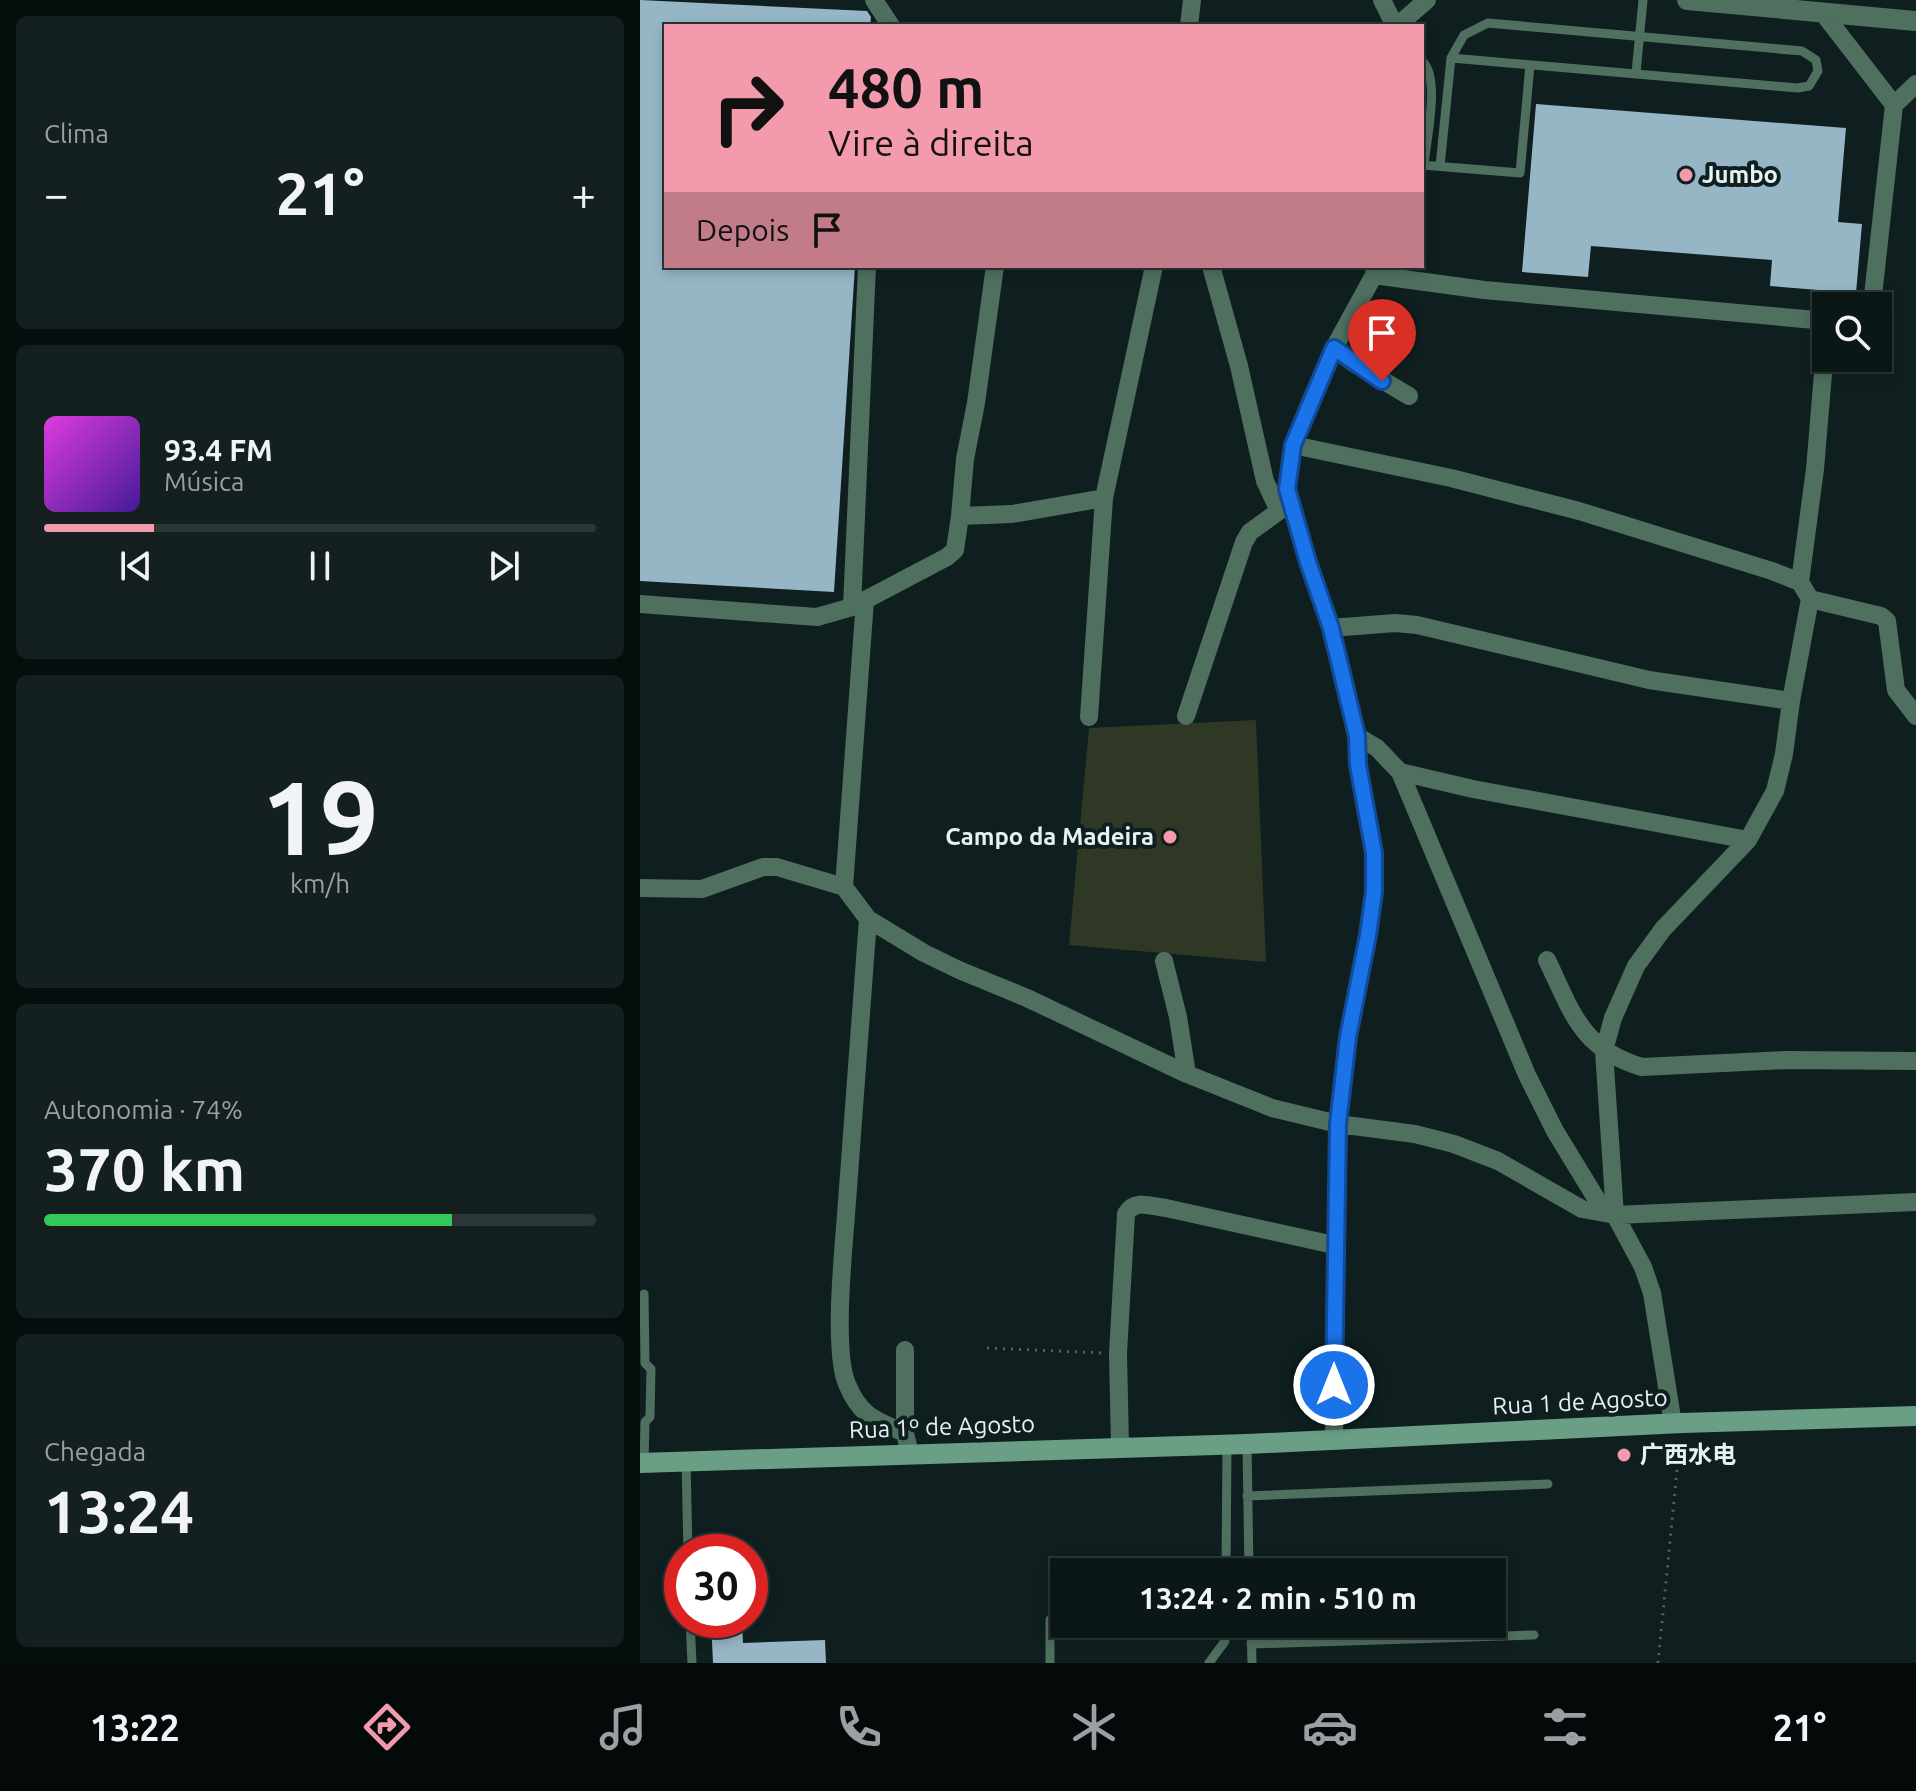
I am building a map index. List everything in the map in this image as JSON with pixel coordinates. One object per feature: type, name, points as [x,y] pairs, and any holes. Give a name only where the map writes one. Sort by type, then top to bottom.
[{"type":"main road","name":"Rua 1 de Agosto","points":[[1237,1444],[1916,1416]]},
{"type":"main road","name":"Rua 1º de Agosto","points":[[642,1463],[1237,1444]]},
{"type":"street","points":[[874,0],[891,24]]},
{"type":"street","points":[[888,0],[891,24]]},
{"type":"street","points":[[1189,24],[1192,0]]},
{"type":"street","points":[[1382,0],[1395,24]]},
{"type":"street","points":[[1398,24],[1427,0]]},
{"type":"street","points":[[1687,0],[1916,21]]},
{"type":"street","points":[[1823,13],[1894,105]]},
{"type":"street","points":[[1873,292],[1894,105],[1916,84]]},
{"type":"street","points":[[844,887],[859,603],[867,268]]},
{"type":"street","points":[[640,604],[817,617],[859,603],[955,550],[965,459],[995,268]]},
{"type":"street","points":[[1089,717],[1104,498],[1154,268]]},
{"type":"street","points":[[1212,268],[1239,366],[1265,481],[1279,511]]},
{"type":"street","points":[[1186,716],[1244,542],[1250,532],[1279,511],[1287,489],[1293,445],[1334,348],[1374,270],[1484,290],[1812,320]]},
{"type":"street","points":[[1334,348],[1409,396]]},
{"type":"street","points":[[1610,1214],[1604,1051],[1613,1018],[1636,966],[1663,929],[1748,840],[1767,809],[1779,780],[1810,599],[1800,582],[1815,469],[1823,372]]},
{"type":"street","points":[[1293,445],[1451,478],[1579,511],[1800,582]]},
{"type":"street","points":[[1287,489],[1331,628],[1357,736],[1358,765],[1374,853],[1374,892],[1348,1037],[1338,1124],[1334,1245],[1334,1441]]},
{"type":"street","points":[[960,516],[1012,514],[1104,498]]},
{"type":"street","points":[[1810,599],[1881,616],[1887,621],[1896,690],[1916,716]]},
{"type":"street","points":[[1331,628],[1395,623],[1417,625],[1649,680],[1791,701]]},
{"type":"street","points":[[1357,736],[1377,748],[1400,772],[1527,1075],[1555,1131],[1643,1267],[1652,1293],[1677,1424]]},
{"type":"street","points":[[1400,772],[1473,789],[1748,840]]},
{"type":"street","points":[[640,888],[702,889],[763,867],[777,867],[844,887],[868,919],[924,953],[1187,1074],[1272,1108],[1338,1124],[1415,1134],[1454,1144],[1498,1161],[1577,1206],[1610,1214],[1916,1202]]},
{"type":"street","points":[[868,919],[842,1275],[842,1354],[846,1382],[868,1418],[905,1433]]},
{"type":"street","points":[[1547,960],[1576,1020],[1604,1051],[1623,1061],[1654,1067],[1786,1060],[1916,1061]]},
{"type":"street","points":[[1164,961],[1178,1017],[1187,1074]]},
{"type":"street","points":[[1120,1447],[1118,1353],[1126,1214],[1130,1207],[1137,1204],[1166,1208],[1334,1245]]},
{"type":"street","points":[[905,1350],[905,1433],[910,1454]]},
{"type":"lane","points":[[1636,73],[1643,0]]},
{"type":"lane","points":[[1440,166],[1451,58],[1464,35],[1488,23],[1802,51],[1816,60],[1818,71],[1809,86],[1798,88],[1451,58]]},
{"type":"lane","points":[[1424,63],[1429,67],[1432,87],[1424,156]]},
{"type":"lane","points":[[1424,165],[1520,173],[1530,65]]},
{"type":"lane","points":[[642,1463],[642,1421],[650,1417],[651,1369],[642,1364],[644,1294]]},
{"type":"lane","points":[[1237,1444],[1247,1496],[1249,1558]]},
{"type":"lane","points":[[1227,1558],[1237,1444]]},
{"type":"lane","points":[[686,1461],[688,1534]]},
{"type":"lane","points":[[1247,1496],[1548,1484]]},
{"type":"lane","points":[[1251,1644],[1534,1635]]},
{"type":"lane","points":[[691,1638],[692,1663]]},
{"type":"lane","points":[[1050,1638],[1050,1663]]},
{"type":"lane","points":[[1209,1663],[1225,1638]]},
{"type":"lane","points":[[1251,1638],[1252,1663]]},
{"type":"path","points":[[987,1348],[1118,1353]]},
{"type":"path","points":[[1658,1663],[1677,1424]]},
{"type":"green space","name":"Campo da Madeira","points":[[1256,720],[1266,962],[1069,945],[1089,728]]},
{"type":"building","points":[[640,0],[867,11],[871,17],[870,24],[664,24],[664,268],[855,268],[834,592],[640,581]]},
{"type":"building","name":"Jumbo","points":[[1536,104],[1846,128],[1838,222],[1862,224],[1856,292],[1770,286],[1772,260],[1591,246],[1588,277],[1522,272]]},
{"type":"building","points":[[712,1638],[743,1638],[743,1643],[825,1640],[826,1663],[713,1663]]},
{"type":"place","name":"Jumbo","points":[[1686,175]]},
{"type":"place","name":"Campo da Madeira","points":[[1170,837]]},
{"type":"place","name":"广西水电","points":[[1624,1455]]},
{"type":"route","points":[[1334,1385],[1338,1124],[1348,1037],[1374,892],[1374,853],[1358,765],[1357,736],[1331,628],[1287,489],[1293,445],[1334,348],[1382,381]]}]
